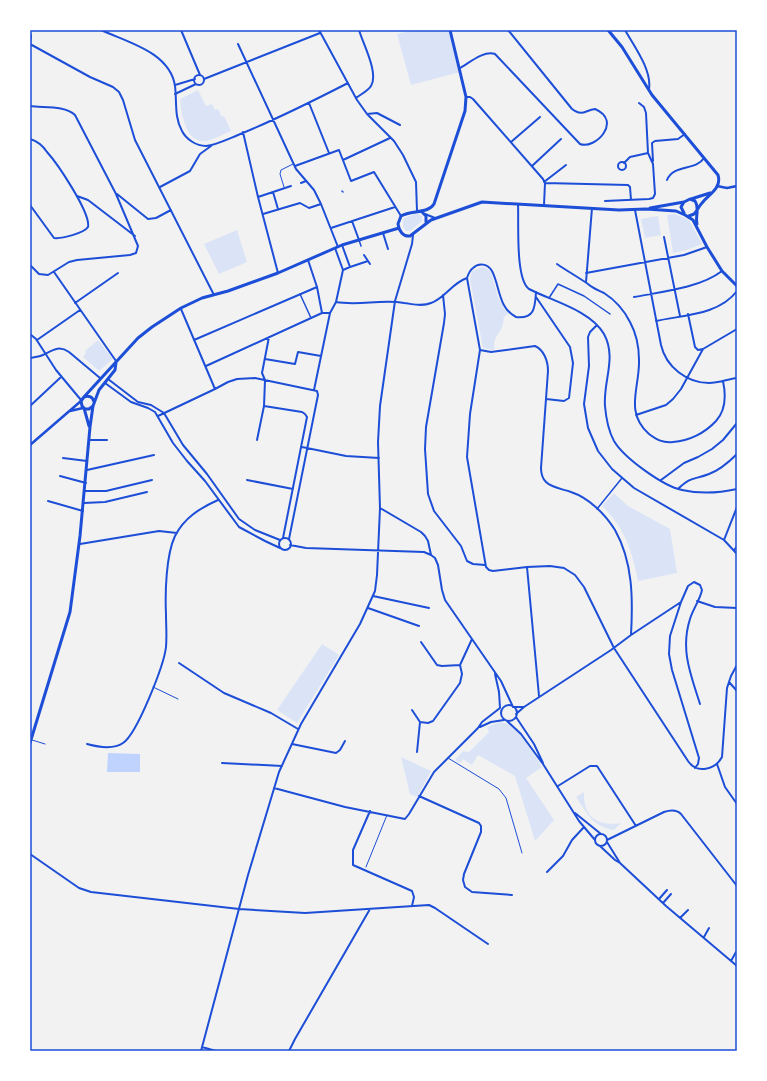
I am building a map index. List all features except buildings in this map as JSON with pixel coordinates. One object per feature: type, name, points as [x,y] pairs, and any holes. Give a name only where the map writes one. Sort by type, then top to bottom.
[{"type":"main road","points":[[452,30],[466,97],[464,116],[435,203],[430,209],[408,212],[401,216],[398,222],[399,228],[406,236],[413,235],[426,223],[435,218],[482,202],[635,210],[684,202],[714,192]]},
{"type":"main road","points":[[608,30],[622,47],[649,90],[718,175],[718,186],[692,215],[676,211],[646,209]]},
{"type":"main road","points":[[690,200],[696,203],[696,220],[699,232]]},
{"type":"main road","points":[[684,202],[681,209],[693,220],[722,271],[737,286]]},
{"type":"main road","points":[[419,211],[424,213],[426,223]]},
{"type":"main road","points":[[90,427],[81,404],[82,399],[143,334],[181,308],[198,300],[278,273],[338,247],[399,228]]},
{"type":"main road","points":[[31,741],[70,614],[80,544],[93,405],[97,393],[114,370],[116,362]]},
{"type":"main road","points":[[82,399],[86,396],[91,397],[93,400],[93,405]]},
{"type":"main road","points":[[83,408],[89,409],[93,405]]},
{"type":"street","points":[[32,30],[30,44],[118,91],[123,100],[133,135],[214,295]]},
{"type":"street","points":[[101,30],[145,49],[156,56],[169,71],[174,85],[177,118],[183,133],[197,144],[204,146],[212,145]]},
{"type":"street","points":[[181,30],[200,75],[203,76],[204,79]]},
{"type":"street","points":[[319,30],[356,98],[367,114],[400,150],[417,186],[419,211]]},
{"type":"street","points":[[356,98],[369,88],[373,78],[371,65],[359,30]]},
{"type":"street","points":[[460,68],[485,54],[496,54],[580,144],[588,145],[595,141],[607,129],[608,123],[600,112],[595,110],[583,114],[574,110],[508,30]]},
{"type":"street","points":[[625,30],[647,71],[650,81],[649,90]]},
{"type":"street","points":[[204,79],[320,33]]},
{"type":"street","points":[[238,44],[294,165],[310,186],[321,204],[338,247],[343,270],[336,302],[330,313],[314,390]]},
{"type":"street","points":[[174,85],[194,79],[196,76],[200,75]]},
{"type":"street","points":[[194,79],[196,84]]},
{"type":"street","points":[[175,94],[196,84],[201,85],[204,83],[204,79]]},
{"type":"street","points":[[160,187],[190,171],[200,154],[212,145],[273,121],[348,84]]},
{"type":"street","points":[[466,97],[473,99],[545,183],[544,206]]},
{"type":"street","points":[[639,102],[645,108],[648,153],[653,164]]},
{"type":"street","points":[[309,103],[329,153]]},
{"type":"street","points":[[30,106],[60,109],[74,114],[116,194],[136,237],[138,248],[136,253],[133,255],[69,262],[48,275],[41,275],[30,266]]},
{"type":"street","points":[[367,114],[377,113],[400,125]]},
{"type":"street","points":[[510,142],[540,117]]},
{"type":"street","points":[[243,132],[278,273]]},
{"type":"street","points":[[605,201],[651,198],[655,194],[652,143],[656,141],[678,139],[685,134]]},
{"type":"street","points":[[343,160],[390,138]]},
{"type":"street","points":[[30,139],[42,146],[49,153],[77,196],[88,218],[88,227],[84,231],[56,239],[51,236],[30,205]]},
{"type":"street","points":[[532,166],[561,139]]},
{"type":"street","points":[[294,165],[339,150],[351,181],[374,172],[401,216]]},
{"type":"street","points":[[624,163],[627,159],[633,156],[648,153]]},
{"type":"street","points":[[667,180],[672,173],[700,163],[704,157]]},
{"type":"street","points":[[545,183],[566,165]]},
{"type":"street","points":[[301,183],[306,181]]},
{"type":"street","points":[[545,183],[628,185],[631,189],[631,200]]},
{"type":"street","points":[[258,197],[291,186]]},
{"type":"street","points":[[718,186],[726,188],[737,186]]},
{"type":"street","points":[[273,192],[278,209]]},
{"type":"street","points":[[116,194],[148,218],[156,218],[171,210]]},
{"type":"street","points":[[77,196],[88,200],[136,237]]},
{"type":"street","points":[[263,214],[300,203],[309,208],[321,204]]},
{"type":"street","points":[[518,204],[520,259],[522,277],[527,288],[584,315],[598,325],[606,338],[610,367],[605,404],[606,419],[611,434],[618,446],[627,456],[661,480],[678,489],[704,493],[737,489]]},
{"type":"street","points":[[331,228],[395,207]]},
{"type":"street","points":[[586,282],[592,208]]},
{"type":"street","points":[[635,210],[663,354],[674,368],[687,378],[705,383],[737,378]]},
{"type":"street","points":[[424,213],[435,218]]},
{"type":"street","points":[[352,220],[361,246]]},
{"type":"street","points":[[383,233],[388,249]]},
{"type":"street","points":[[201,1051],[248,875],[282,766],[298,728],[360,624],[373,596],[376,583],[380,508],[380,406],[395,302],[412,244],[413,235]]},
{"type":"street","points":[[664,236],[680,316]]},
{"type":"street","points":[[338,247],[350,267]]},
{"type":"street","points":[[586,273],[687,254],[707,247]]},
{"type":"street","points":[[343,270],[369,263],[364,255]]},
{"type":"street","points":[[308,260],[317,287],[322,313]]},
{"type":"street","points":[[557,264],[604,293],[615,302],[626,315],[638,343],[640,359],[634,400],[636,415],[642,428],[658,441],[670,442],[686,440],[705,431],[718,417],[723,408],[725,397],[723,381]]},
{"type":"street","points":[[336,302],[395,302],[426,305],[434,302],[457,283],[467,278],[474,266],[482,265],[489,267],[504,304],[512,315],[516,317],[524,317],[532,312],[535,307],[536,292]]},
{"type":"street","points":[[634,297],[701,283],[722,271]]},
{"type":"street","points":[[54,272],[116,362]]},
{"type":"street","points":[[75,303],[118,273]]},
{"type":"street","points":[[467,278],[480,350],[470,414],[466,455],[486,565],[489,570],[493,571],[527,567],[558,567],[566,569],[575,575],[584,587],[614,648],[688,761],[695,768],[706,769],[717,764],[721,758],[723,753],[729,682],[737,665]]},
{"type":"street","points":[[549,298],[558,284],[584,296],[610,314]]},
{"type":"street","points":[[194,340],[317,287]]},
{"type":"street","points":[[656,321],[711,310],[727,302],[737,292]]},
{"type":"street","points":[[300,294],[311,318]]},
{"type":"street","points":[[443,295],[445,314],[444,323],[426,431],[425,453],[428,494],[435,513],[461,546],[467,561],[473,564],[486,565]]},
{"type":"street","points":[[536,296],[568,343],[572,356],[573,370],[570,398],[564,401],[546,399]]},
{"type":"street","points":[[181,308],[215,389]]},
{"type":"street","points":[[37,340],[80,310]]},
{"type":"street","points":[[206,366],[322,313],[330,313]]},
{"type":"street","points":[[688,314],[695,347],[698,350],[703,349],[737,329]]},
{"type":"street","points":[[598,325],[590,332],[587,339],[589,362],[584,399],[585,417],[589,431],[598,451],[607,463],[622,478],[652,498],[724,540],[737,554]]},
{"type":"street","points":[[30,334],[37,340],[61,376],[82,399],[30,445]]},
{"type":"street","points":[[257,440],[264,406],[265,380],[262,373],[269,337]]},
{"type":"street","points":[[480,350],[489,352],[532,346],[539,348],[544,355],[548,367],[541,468],[543,479],[552,486],[578,494],[597,508],[614,530],[627,560],[632,594],[631,635]]},
{"type":"street","points":[[30,358],[46,354],[56,349],[64,349],[102,378],[108,379],[136,401],[151,405],[164,413],[183,445],[207,474],[239,519],[255,530],[281,539],[289,539]]},
{"type":"street","points":[[636,415],[666,405],[678,392],[703,349]]},
{"type":"street","points":[[265,359],[295,364],[298,352],[321,356]]},
{"type":"street","points":[[30,406],[61,376]]},
{"type":"street","points":[[158,416],[235,379],[250,378],[265,380],[318,392],[289,539],[290,546]]},
{"type":"street","points":[[105,383],[128,401],[136,405],[150,408],[158,416],[173,443],[186,461],[205,481],[240,528],[280,548],[287,549],[290,546],[306,548],[424,552],[431,555],[436,560],[438,565],[444,598],[503,685],[516,715],[536,746],[543,764]]},
{"type":"street","points":[[264,406],[302,412],[306,415],[307,419],[293,489],[279,545],[280,548]]},
{"type":"street","points":[[68,412],[83,408]]},
{"type":"street","points":[[661,480],[684,463],[712,449],[723,440],[737,423]]},
{"type":"street","points":[[89,440],[107,440]]},
{"type":"street","points":[[302,447],[346,456],[379,458]]},
{"type":"street","points":[[678,489],[690,479],[708,474],[718,469],[737,454]]},
{"type":"street","points":[[87,470],[154,455]]},
{"type":"street","points":[[63,458],[87,461]]},
{"type":"street","points":[[60,476],[86,483]]},
{"type":"street","points":[[597,508],[622,478]]},
{"type":"street","points":[[85,491],[106,491],[152,480]]},
{"type":"street","points":[[247,480],[293,489]]},
{"type":"street","points":[[84,503],[107,502],[147,492]]},
{"type":"street","points":[[87,744],[101,747],[112,747],[122,744],[138,722],[153,687],[165,652],[169,564],[173,541],[184,523],[194,513],[218,500]]},
{"type":"street","points":[[48,501],[83,511]]},
{"type":"street","points":[[724,540],[737,507]]},
{"type":"street","points":[[380,508],[423,534],[428,541],[431,555]]},
{"type":"street","points":[[80,544],[159,531],[177,533]]},
{"type":"street","points":[[734,550],[737,546]]},
{"type":"street","points":[[527,567],[539,696]]},
{"type":"street","points":[[695,768],[699,759],[669,658],[670,636],[681,602],[688,586],[694,582],[700,585],[702,592],[690,619],[686,638],[686,652],[688,666],[700,704]]},
{"type":"street","points":[[373,596],[429,608]]},
{"type":"street","points":[[697,601],[715,607],[737,608]]},
{"type":"street","points":[[478,728],[490,722],[512,720],[524,707],[539,696],[614,648],[681,602]]},
{"type":"street","points":[[368,608],[419,626]]},
{"type":"street","points":[[420,722],[427,723],[433,721],[457,688],[462,676],[460,665],[472,639]]},
{"type":"street","points":[[421,642],[438,665],[460,665]]},
{"type":"street","points":[[179,663],[224,693],[271,713],[298,728]]},
{"type":"street","points":[[495,674],[499,692],[501,714],[506,721],[520,732],[558,786],[584,827],[595,840],[596,844],[615,860],[620,862]]},
{"type":"street","points":[[729,682],[737,691]]},
{"type":"street","points":[[274,788],[305,797],[405,819],[410,814],[432,774],[478,728],[482,722],[501,708],[508,706],[524,707]]},
{"type":"street","points":[[412,710],[420,722],[417,752]]},
{"type":"street","points":[[291,744],[336,753],[340,750],[345,741]]},
{"type":"street","points":[[222,763],[282,766]]},
{"type":"street","points":[[717,764],[725,787],[737,804]]},
{"type":"street","points":[[558,786],[590,766],[597,766],[636,826]]},
{"type":"street","points":[[419,796],[479,823],[481,826],[481,832],[464,874],[464,882],[467,889],[474,892],[512,895]]},
{"type":"street","points":[[370,811],[354,850],[353,865],[412,891],[414,897],[412,906]]},
{"type":"street","points":[[600,846],[604,846],[607,841],[666,811],[678,811],[737,886]]},
{"type":"street","points":[[574,812],[601,834],[606,836],[607,841],[620,862],[663,903],[737,966]]},
{"type":"street","points":[[547,872],[563,856],[572,840],[584,827]]},
{"type":"street","points":[[595,840],[597,836],[601,834]]},
{"type":"street","points":[[30,854],[68,881],[81,889],[91,892],[239,909],[312,913],[427,905],[434,907],[488,944]]},
{"type":"street","points":[[659,899],[667,890]]},
{"type":"street","points":[[663,903],[671,894]]},
{"type":"street","points":[[289,1051],[370,909]]},
{"type":"street","points":[[680,918],[688,910]]},
{"type":"street","points":[[703,938],[709,928]]},
{"type":"street","points":[[731,961],[736,952]]},
{"type":"street","points":[[202,1047],[216,1051]]},
{"type":"lane","points":[[284,188],[280,174],[281,170],[294,165]]},
{"type":"lane","points":[[153,687],[178,699]]},
{"type":"lane","points":[[31,741],[45,744]]},
{"type":"lane","points":[[447,758],[503,792],[522,853]]},
{"type":"lane","points":[[366,867],[387,815]]},
{"type":"shaded area","points":[[413,30],[449,30],[460,72],[411,85],[397,34]]},
{"type":"shaded area","points":[[198,90],[206,106],[212,104],[215,110],[218,109],[222,117],[224,116],[231,131],[207,141],[200,141],[189,133],[183,119],[180,99]]},
{"type":"shaded area","points":[[417,213],[422,216],[422,221],[410,231],[406,231],[403,227],[403,220]]},
{"type":"shaded area","points":[[675,214],[689,220],[702,244],[687,250],[673,253],[667,215]]},
{"type":"shaded area","points":[[658,216],[661,235],[645,238],[641,219]]},
{"type":"shaded area","points":[[237,230],[247,262],[219,274],[204,244]]},
{"type":"shaded area","points":[[482,267],[491,272],[498,297],[503,307],[509,313],[504,317],[503,326],[494,342],[495,349],[492,350],[483,348],[470,279],[472,271]]},
{"type":"shaded area","points":[[98,340],[113,359],[99,371],[83,357],[86,353],[85,351]]},
{"type":"shaded area","points":[[614,493],[628,506],[670,529],[677,573],[638,581],[630,550],[622,531],[610,514],[602,506]]},
{"type":"shaded area","points":[[322,644],[339,655],[297,723],[277,710]]},
{"type":"shaded area","points":[[500,722],[512,725],[518,730],[542,767],[526,778],[554,820],[535,841],[515,776],[478,755],[472,765],[463,759],[460,763],[455,760],[463,751],[469,752],[489,732],[487,727]]},
{"type":"shaded area","points":[[401,757],[431,771],[417,797],[410,794]]},
{"type":"shaded area","points":[[584,792],[584,801],[589,814],[599,822],[613,824],[621,823],[614,830],[600,826],[587,814],[576,797]]},
{"type":"water","points":[[108,753],[140,754],[140,772],[107,772]]}]
